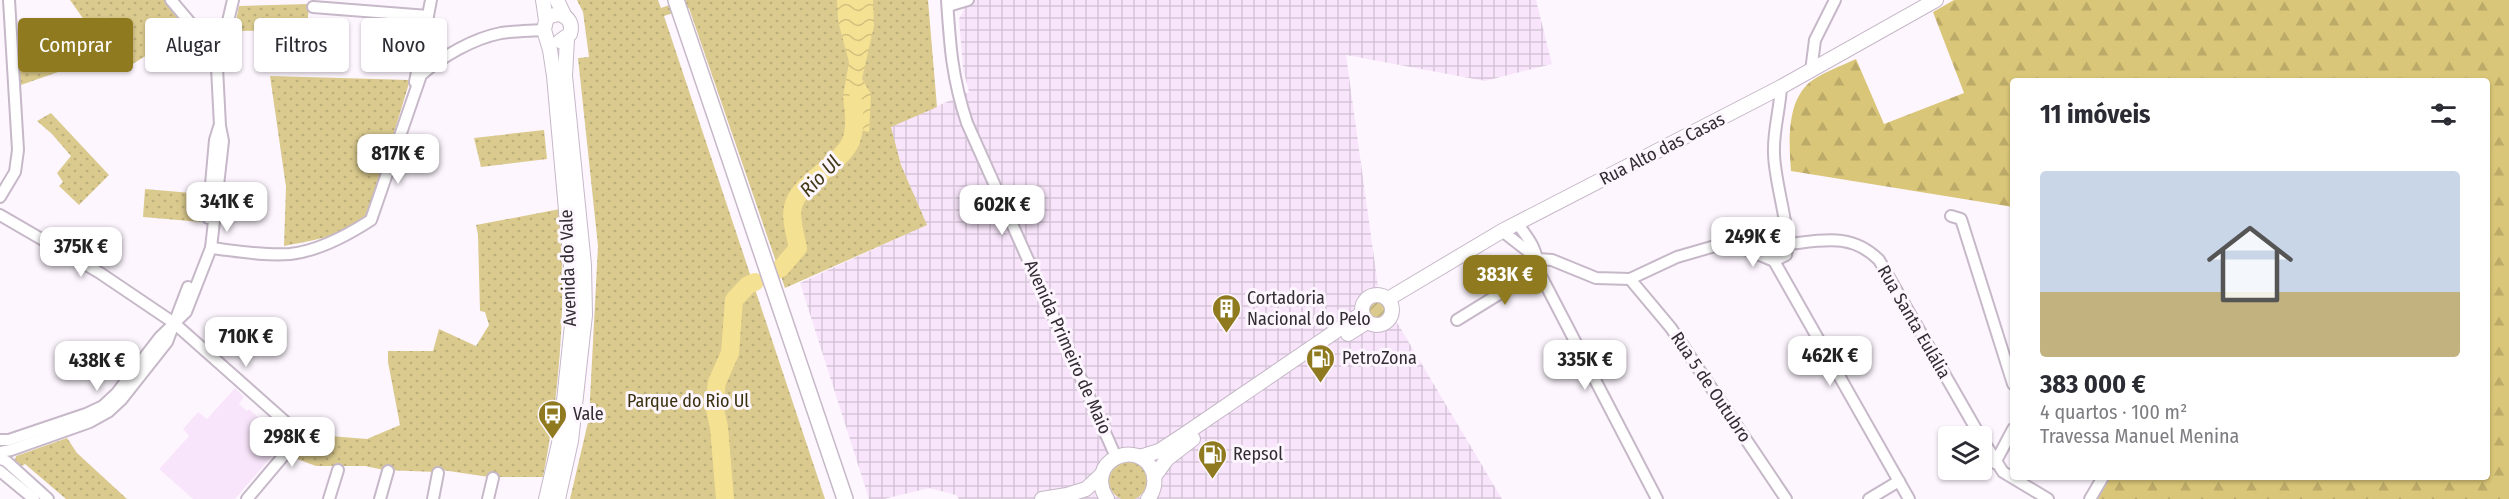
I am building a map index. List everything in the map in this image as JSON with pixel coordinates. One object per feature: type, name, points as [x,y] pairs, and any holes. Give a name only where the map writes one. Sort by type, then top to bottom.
[{"type":"highway","points":[[668,0],[834,499]]},
{"type":"highway","points":[[676,0],[845,499]]},
{"type":"main road","name":"Avenida do Vale","points":[[543,0],[545,28],[555,88],[572,266],[573,315],[560,439],[546,499]]},
{"type":"main road","name":"Avenida do Vale","points":[[557,0],[572,26],[567,39],[565,76],[584,265],[585,315],[571,441],[558,499]]},
{"type":"main road","name":"Rua Alto das Casas","points":[[1388,299],[1502,231],[1781,87],[1936,0]]},
{"type":"main road","points":[[564,15],[554,14],[545,28],[557,42],[567,39]]},
{"type":"main road","points":[[1379,295],[1388,299],[1392,314],[1386,322],[1376,326],[1364,318],[1362,303],[1369,296],[1379,295]]},
{"type":"main road","points":[[1140,458],[1159,452],[1364,318]]},
{"type":"main road","points":[[1151,497],[1154,477],[1167,459],[1364,318]]},
{"type":"main road","points":[[1042,499],[1086,489],[1116,457],[1132,455],[1140,458],[1147,462],[1154,477]]},
{"type":"main road","points":[[1101,475],[1102,492],[1107,499]]},
{"type":"street","points":[[0,197],[15,172],[18,150],[9,0]]},
{"type":"street","points":[[171,0],[186,18]]},
{"type":"street","points":[[228,18],[233,0]]},
{"type":"street","points":[[415,88],[431,0]]},
{"type":"street","points":[[948,3],[968,0]]},
{"type":"street","points":[[1811,71],[1815,40],[1835,0]]},
{"type":"street","name":"Avenida Primeiro de Maio","points":[[948,3],[951,62],[958,96],[1116,457]]},
{"type":"street","points":[[313,7],[428,16]]},
{"type":"street","points":[[211,248],[291,254],[316,247],[371,220],[421,75],[439,60],[480,40],[501,33],[545,28]]},
{"type":"street","points":[[0,440],[9,440],[103,406],[116,394],[160,337],[186,312],[211,248],[223,141],[219,126],[217,72]]},
{"type":"street","points":[[1774,261],[1786,255],[1789,244],[1778,193],[1773,152],[1781,87]]},
{"type":"street","points":[[0,452],[5,453],[90,422],[108,412],[122,399],[167,342],[204,248],[215,140],[219,126]]},
{"type":"street","points":[[0,215],[100,273],[174,323],[285,421],[292,431],[290,448],[254,497]]},
{"type":"street","points":[[1951,216],[1961,219],[2010,374]]},
{"type":"street","points":[[1517,223],[1534,245],[1538,265],[1657,499]]},
{"type":"street","points":[[1502,231],[1538,265]]},
{"type":"street","name":"Rua Santa Eulália","points":[[1789,244],[1830,239],[1852,242],[1868,249],[1879,260],[1974,426]]},
{"type":"street","points":[[1457,320],[1538,265],[1552,260],[1596,278],[1630,279],[1677,257],[1715,246],[1743,248],[1774,261],[1910,499]]},
{"type":"street","name":"Rua 5 de Outubro","points":[[1630,279],[1671,328],[1786,499]]},
{"type":"street","points":[[1995,463],[2010,435]]},
{"type":"street","name":"Rua Santa Eulália","points":[[1992,458],[2003,472],[2010,476]]},
{"type":"street","points":[[0,459],[6,461],[48,499]]},
{"type":"street","points":[[329,499],[338,470]]},
{"type":"street","points":[[0,471],[34,499]]},
{"type":"street","points":[[380,499],[388,471]]},
{"type":"street","points":[[433,499],[438,473]]},
{"type":"street","points":[[488,499],[493,478]]},
{"type":"street","name":"Rua Santa Eulália","points":[[2016,480],[2048,499]]},
{"type":"street","points":[[2090,499],[2101,480]]},
{"type":"street","points":[[1869,499],[1899,482]]},
{"type":"shaded area","points":[[963,0],[1536,0],[1552,64],[1485,81],[1346,55],[1378,286],[1376,287],[1502,499],[959,499],[956,495],[929,488],[884,499],[869,499],[800,283],[926,225],[901,165],[890,127],[969,92],[963,69],[959,19],[964,9]]},
{"type":"shaded area","points":[[235,388],[244,397],[239,404],[247,411],[249,409],[271,429],[276,425],[283,434],[283,443],[235,499],[193,499],[159,469],[189,436],[183,429],[198,412],[207,419]]},
{"type":"green space","points":[[70,0],[165,0],[180,18],[145,18],[145,56],[133,64],[133,18],[83,18]]},
{"type":"green space","name":"Parque do Rio Ul","points":[[577,0],[658,0],[661,8],[683,0],[928,0],[937,107],[891,127],[901,165],[927,225],[785,288],[689,8],[664,16],[825,499],[570,499],[589,418],[598,246],[578,58],[589,57],[583,12]]},
{"type":"green space","points":[[1954,0],[2509,0],[2509,499],[2097,499],[2108,480],[2490,480],[2490,78],[2010,78],[2010,207],[1791,171],[1791,124],[1797,100],[1802,90],[1810,82],[1832,69],[1856,59],[1884,124],[1964,93],[1933,12]]},
{"type":"green space","points":[[309,4],[308,18],[254,18],[254,31],[242,31],[242,18],[237,18],[239,6]]},
{"type":"green space","points":[[17,49],[18,72],[58,72],[18,86]]},
{"type":"green space","points":[[270,76],[410,80],[370,212],[364,220],[343,232],[284,246],[286,187]]},
{"type":"green space","points":[[51,113],[109,175],[79,205],[59,186],[63,182],[57,173],[71,156],[37,121]]},
{"type":"green space","points":[[544,130],[547,159],[481,167],[474,138]]},
{"type":"green space","points":[[145,189],[203,194],[201,222],[143,217]]},
{"type":"green space","points":[[560,209],[562,311],[558,377],[543,477],[489,477],[442,470],[436,472],[384,470],[365,466],[316,466],[297,459],[303,439],[300,428],[304,423],[318,435],[367,439],[400,425],[388,351],[433,351],[439,329],[476,346],[489,325],[485,312],[480,311],[476,225]]},
{"type":"green space","points":[[1372,300],[1380,300],[1385,305],[1383,316],[1372,318],[1367,313],[1367,305]]},
{"type":"green space","points":[[67,438],[77,453],[127,499],[66,499],[25,464],[22,466],[15,460],[16,456]]},
{"type":"green space","points":[[1128,462],[1142,467],[1147,481],[1142,495],[1128,500],[1114,495],[1109,481],[1114,467]]},
{"type":"water","points":[[837,0],[873,0],[874,26],[862,79],[871,94],[869,132],[846,126],[843,96],[849,62],[838,21]]},
{"type":"waterway","name":"Rio Ul","points":[[775,271],[781,268],[798,248],[792,217],[796,198],[846,150],[851,141],[854,127],[854,103]]},
{"type":"waterway","name":"Rio Ul","points":[[725,499],[719,427],[714,405],[717,382],[730,353],[734,300],[748,285],[755,282]]},
{"type":"place","name":"Cortadoria Nacional do Pelo","points":[[1226,334]]},
{"type":"place","name":"PetroZona","points":[[1321,384]]},
{"type":"place","name":"Vale","points":[[552,440]]},
{"type":"place","name":"Repsol","points":[[1212,480]]}]
